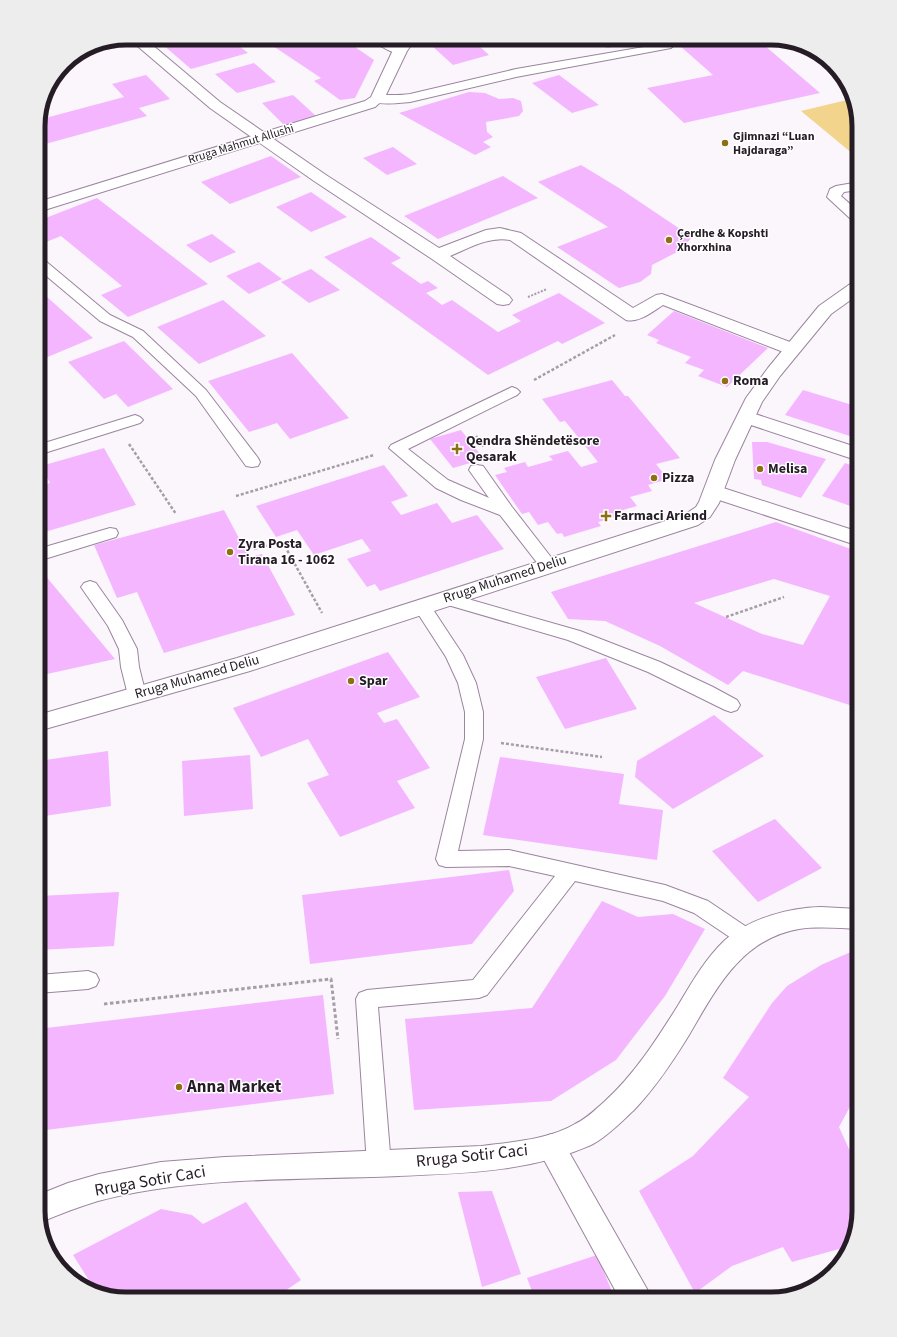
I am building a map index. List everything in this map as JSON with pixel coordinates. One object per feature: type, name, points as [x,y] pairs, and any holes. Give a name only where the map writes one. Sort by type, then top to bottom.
[{"type":"street","points":[[143,45],[214,105],[503,300]]},
{"type":"street","points":[[377,99],[404,45]]},
{"type":"street","name":"Rruga Mahmut Allushi","points":[[45,205],[355,110],[370,104],[377,99]]},
{"type":"street","points":[[438,255],[486,235],[500,233],[515,236],[632,316],[662,299],[792,349]]},
{"type":"street","name":"Rruga Muhamed Deliu","points":[[45,721],[242,665],[691,520],[703,512],[709,503],[725,460],[759,392],[792,349],[826,310],[852,293]]},
{"type":"street","points":[[746,417],[852,453]]},
{"type":"street","points":[[714,491],[852,537]]},
{"type":"street","name":"Rruga Sotir Caci","points":[[45,1205],[107,1186],[167,1174],[217,1169],[379,1165],[482,1159],[514,1155],[551,1147],[583,1135],[628,1097],[659,1059],[712,974],[728,954],[747,938],[772,927],[799,919],[852,919]]},
{"type":"street","points":[[551,1147],[632,1292]]},
{"type":"lane","points":[[377,99],[395,100],[410,98],[516,74],[667,46]]},
{"type":"lane","points":[[852,187],[841,189],[835,192],[834,197],[852,213]]},
{"type":"lane","points":[[45,268],[105,318],[138,334],[197,389],[252,462]]},
{"type":"lane","points":[[506,511],[467,496],[442,484],[397,448],[512,392]]},
{"type":"lane","points":[[45,448],[135,420]]},
{"type":"lane","points":[[477,470],[506,511],[548,565]]},
{"type":"lane","points":[[45,553],[110,533]]},
{"type":"lane","points":[[90,587],[116,624],[128,649],[130,667],[137,695]]},
{"type":"lane","points":[[447,599],[574,635],[654,667],[731,705]]},
{"type":"lane","points":[[422,606],[454,655],[468,683],[474,712],[474,739],[446,859],[509,858],[665,893],[701,907],[747,938]]},
{"type":"lane","points":[[379,1165],[367,999],[480,989],[571,871]]},
{"type":"lane","points":[[45,983],[88,980]]},
{"type":"path","points":[[527,298],[548,288]]},
{"type":"path","points":[[512,392],[642,321],[632,316]]},
{"type":"path","points":[[462,416],[490,456],[477,470]]},
{"type":"path","points":[[129,444],[176,514]]},
{"type":"path","points":[[236,496],[397,448]]},
{"type":"path","points":[[254,549],[282,542],[335,636]]},
{"type":"path","points":[[726,617],[784,597]]},
{"type":"path","points":[[509,744],[602,757]]},
{"type":"path","points":[[103,1004],[331,979],[338,1041]]},
{"type":"shaded area","points":[[847,100],[851,115],[852,153],[801,111]]},
{"type":"building","points":[[163,45],[238,45],[248,53],[191,69]]},
{"type":"building","points":[[272,45],[352,45],[374,60],[355,98],[340,100],[314,81],[321,78]]},
{"type":"building","points":[[431,45],[478,45],[489,55],[453,65]]},
{"type":"building","points":[[604,45],[624,45],[607,48]]},
{"type":"building","points":[[679,45],[764,45],[820,93],[684,123],[647,88],[713,75]]},
{"type":"building","points":[[254,63],[276,82],[237,93],[215,74]]},
{"type":"building","points":[[146,75],[170,99],[139,108],[147,116],[45,144],[45,118],[124,97],[112,84]]},
{"type":"building","points":[[559,75],[599,105],[572,113],[532,83]]},
{"type":"building","points":[[469,92],[485,93],[499,99],[513,98],[521,101],[523,111],[519,116],[486,122],[487,132],[493,137],[483,142],[491,147],[475,155],[399,113]]},
{"type":"building","points":[[293,95],[316,116],[284,125],[262,103]]},
{"type":"building","points":[[393,147],[417,164],[387,175],[363,158]]},
{"type":"building","points":[[271,156],[301,177],[230,204],[201,182]]},
{"type":"building","points":[[581,165],[619,188],[692,237],[681,250],[652,265],[651,274],[640,282],[619,288],[557,247],[608,227],[538,182]]},
{"type":"building","points":[[503,176],[538,198],[438,239],[404,216]]},
{"type":"building","points":[[311,192],[347,217],[311,232],[276,207]]},
{"type":"building","points":[[97,198],[208,284],[128,317],[101,295],[122,286],[61,236],[45,242],[45,218]]},
{"type":"building","points":[[212,234],[236,252],[210,263],[186,245]]},
{"type":"building","points":[[371,237],[401,258],[391,263],[421,284],[428,281],[438,288],[426,293],[442,305],[452,300],[498,332],[521,321],[512,315],[559,293],[605,323],[562,344],[558,341],[488,375],[324,257]]},
{"type":"building","points":[[259,262],[282,279],[249,294],[226,276]]},
{"type":"building","points":[[311,269],[340,290],[309,303],[281,282]]},
{"type":"building","points":[[45,295],[93,338],[45,358]]},
{"type":"building","points":[[223,300],[266,336],[199,364],[157,327]]},
{"type":"building","points":[[674,311],[768,348],[727,387],[698,376],[704,370],[685,363],[691,357],[656,343],[659,340],[647,335]]},
{"type":"building","points":[[124,341],[173,389],[128,407],[116,394],[104,399],[68,362]]},
{"type":"building","points":[[292,353],[349,418],[290,439],[277,423],[249,432],[208,381]]},
{"type":"building","points":[[612,380],[625,396],[628,396],[680,458],[656,464],[668,479],[648,485],[652,491],[630,497],[637,506],[616,512],[619,516],[598,522],[601,526],[564,537],[562,533],[557,534],[548,522],[538,525],[529,512],[522,514],[495,475],[507,472],[504,468],[525,462],[528,467],[553,460],[549,456],[568,451],[581,467],[598,462],[565,421],[560,422],[542,399]]},
{"type":"building","points":[[803,390],[852,405],[852,437],[785,415]]},
{"type":"building","name":"Qendra Shëndetësore Qesarak","points":[[461,430],[484,459],[453,468],[430,439]]},
{"type":"building","points":[[752,442],[767,442],[826,459],[801,498],[762,485],[761,480],[754,479]]},
{"type":"building","points":[[104,448],[136,505],[45,532],[45,484],[50,483],[45,474],[45,465]]},
{"type":"building","points":[[845,463],[852,466],[852,507],[822,496]]},
{"type":"building","points":[[384,465],[408,496],[391,502],[401,515],[437,503],[452,523],[477,515],[504,549],[380,591],[375,584],[367,587],[347,559],[371,551],[362,539],[314,555],[297,530],[276,537],[256,506]]},
{"type":"building","points":[[224,510],[249,557],[262,554],[295,615],[164,653],[137,592],[117,598],[94,545]]},
{"type":"building","points":[[776,522],[852,549],[852,706],[743,671],[728,685],[660,646],[605,621],[568,619],[551,592]],"holes":[[[774,579],[830,596],[803,645],[762,634],[694,603]]]},
{"type":"building","points":[[45,575],[115,659],[45,674]]},
{"type":"building","points":[[388,652],[420,697],[377,713],[384,723],[397,719],[430,768],[397,781],[415,808],[340,837],[307,783],[329,775],[308,739],[261,757],[233,708]]},
{"type":"building","points":[[606,658],[637,709],[565,729],[536,677]]},
{"type":"building","points":[[714,715],[764,756],[673,809],[635,777],[637,761]]},
{"type":"building","points":[[108,751],[111,806],[45,816],[45,760]]},
{"type":"building","points":[[250,755],[253,809],[184,816],[182,761]]},
{"type":"building","points":[[500,757],[624,774],[619,804],[663,810],[657,860],[483,835]]},
{"type":"building","points":[[775,819],[822,868],[758,902],[712,851]]},
{"type":"building","points":[[509,870],[514,891],[472,944],[310,964],[302,895]]},
{"type":"building","points":[[119,892],[114,946],[45,950],[45,896]]},
{"type":"building","points":[[602,901],[638,917],[673,914],[705,929],[665,996],[616,1060],[551,1101],[414,1110],[405,1019],[532,1008]]},
{"type":"building","points":[[852,951],[852,1103],[839,1127],[852,1156],[852,1211],[846,1242],[843,1248],[792,1262],[783,1247],[732,1266],[694,1292],[639,1191],[693,1156],[749,1097],[723,1078],[772,1003],[787,986],[821,965]]},
{"type":"building","points":[[323,995],[334,1094],[45,1130],[45,1028]]},
{"type":"building","points":[[492,1191],[521,1274],[482,1287],[458,1192]]},
{"type":"building","points":[[246,1202],[301,1280],[283,1292],[120,1292],[92,1285],[73,1255],[161,1209],[192,1215],[203,1224]]},
{"type":"building","points":[[597,1255],[612,1292],[532,1292],[527,1278]]},
{"type":"place","name":"Gjimnazi “Luan Hajdaraga”","points":[[725,143]]},
{"type":"place","name":"Çerdhe & Kopshti Xhorxhina","points":[[669,240]]},
{"type":"place","name":"Roma","points":[[725,381]]},
{"type":"place","name":"Qendra Shëndetësore Qesarak","points":[[457,449]]},
{"type":"place","name":"Melisa","points":[[760,469]]},
{"type":"place","name":"Pizza","points":[[654,478]]},
{"type":"place","name":"Farmaci Ariend","points":[[606,516]]},
{"type":"place","name":"Zyra Posta Tirana 16 - 1062","points":[[230,552]]},
{"type":"place","name":"Spar","points":[[351,681]]},
{"type":"place","name":"Anna Market","points":[[179,1087]]}]
